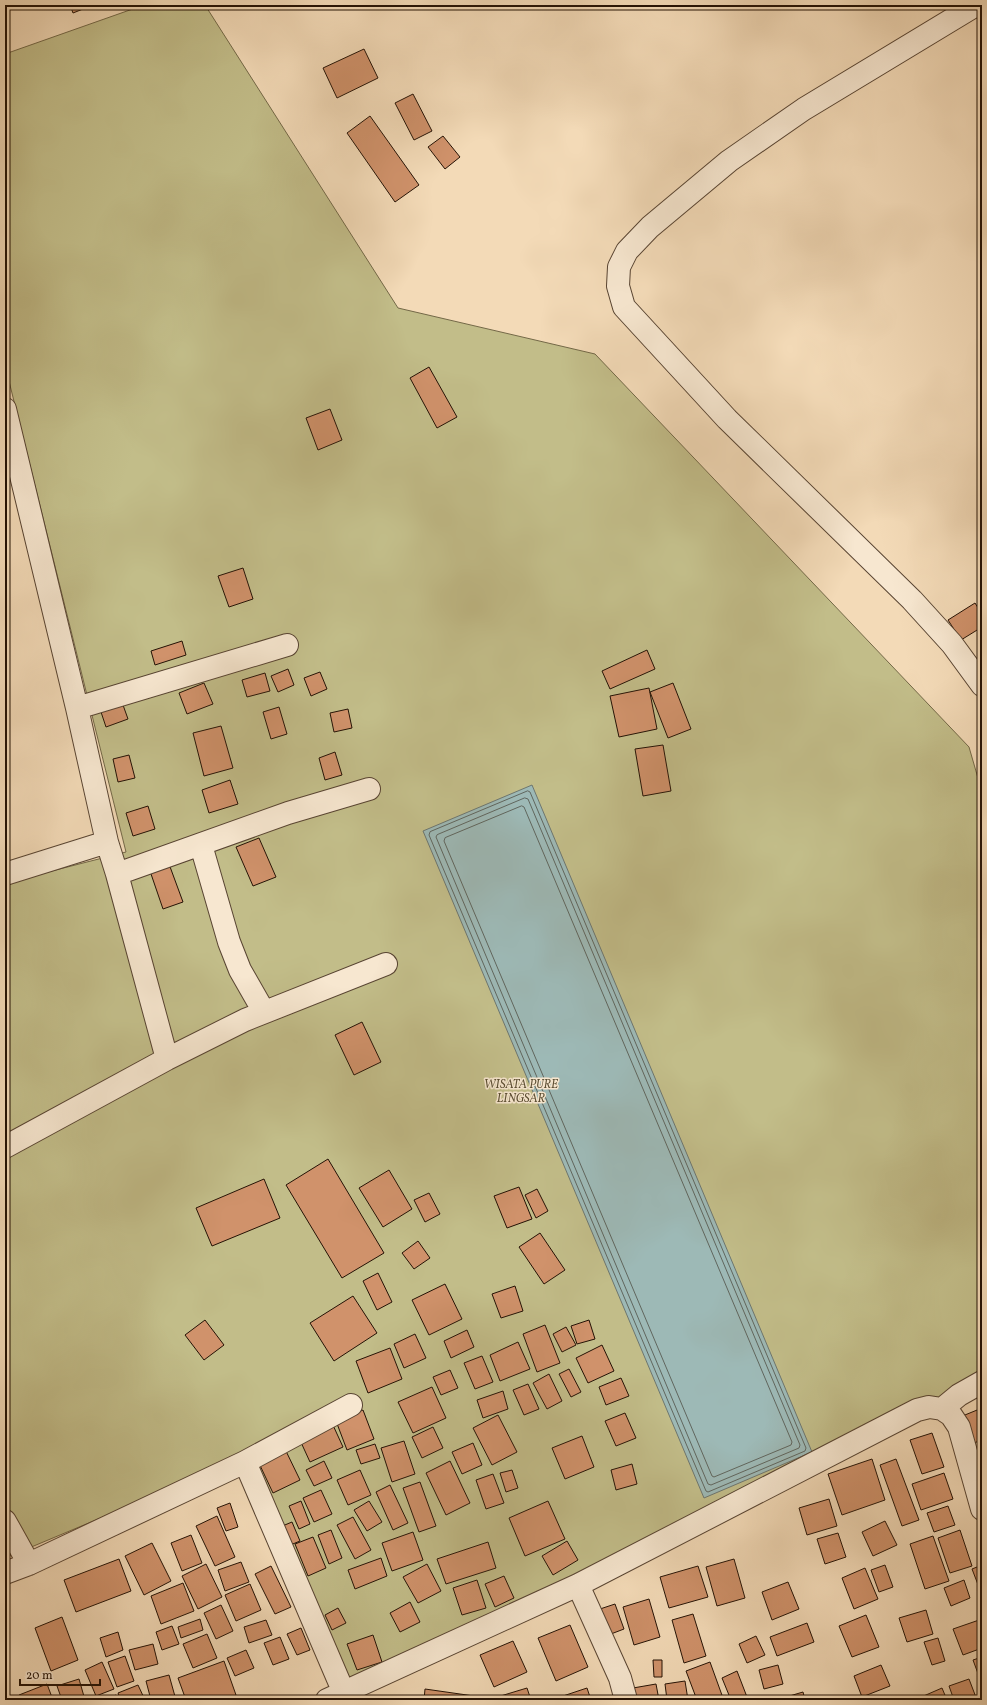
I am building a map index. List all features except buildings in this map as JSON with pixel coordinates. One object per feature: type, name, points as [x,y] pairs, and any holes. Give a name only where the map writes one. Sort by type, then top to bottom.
[{"type":"street","points":[[976,5],[804,109],[729,161],[650,227],[627,251],[619,267],[618,286],[624,307],[727,419],[912,600],[952,644],[982,685]]},
{"type":"street","points":[[5,409],[77,708],[107,842],[167,1059]]},
{"type":"street","points":[[77,708],[287,645]]},
{"type":"street","points":[[117,874],[288,813],[369,789]]},
{"type":"street","points":[[5,874],[107,842]]},
{"type":"street","points":[[201,845],[229,942],[240,970],[264,1012]]},
{"type":"street","points":[[5,1147],[167,1059],[244,1020],[386,964]]},
{"type":"street","points":[[942,1409],[959,1395],[982,1382]]},
{"type":"street","points":[[5,1573],[29,1564],[245,1462],[351,1405]]},
{"type":"street","points":[[245,1462],[336,1696],[578,1585],[917,1410],[929,1407],[942,1409],[951,1414],[959,1427],[982,1509]]},
{"type":"street","points":[[5,1521],[29,1564]]},
{"type":"street","points":[[578,1585],[620,1678],[626,1700]]},
{"type":"green space","name":"WISATA PURE LINGSAR","points":[[144,5],[205,5],[398,308],[595,354],[969,747],[982,792],[982,1378],[354,1688],[237,1461],[5,1558],[5,883],[126,852],[5,365],[5,54]]},
{"type":"water","points":[[532,785],[812,1452],[704,1498],[423,831]]}]
